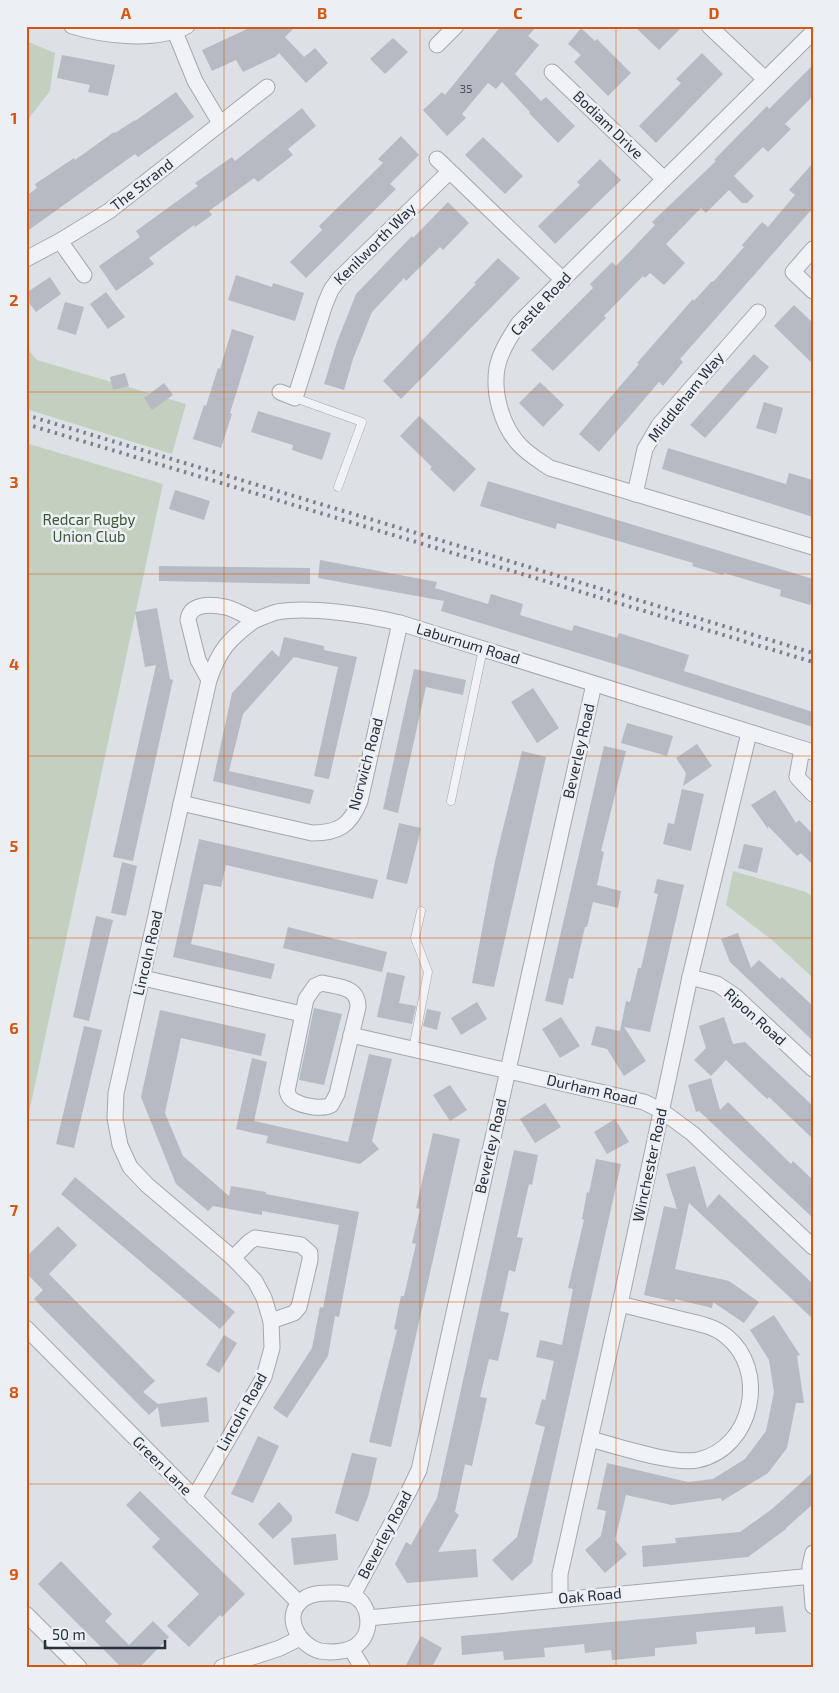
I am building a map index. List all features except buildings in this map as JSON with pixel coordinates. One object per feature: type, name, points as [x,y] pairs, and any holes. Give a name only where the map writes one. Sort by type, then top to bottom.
[{"type":"street","points":[[72,26],[89,31],[133,36],[181,29],[195,81],[220,124]]},
{"type":"street","points":[[709,26],[765,79]]},
{"type":"street","points":[[437,45],[455,27]]},
{"type":"street","name":"Castle Road","points":[[813,32],[519,323],[502,352],[497,368],[499,405],[506,424],[515,440],[528,453],[550,468],[813,547]]},
{"type":"street","name":"Bodiam Drive","points":[[552,72],[664,179]]},
{"type":"street","name":"The Strand","points":[[26,259],[109,211],[267,87]]},
{"type":"street","points":[[437,159],[563,280]]},
{"type":"street","name":"Kenilworth Way","points":[[295,398],[331,290],[339,279],[450,172]]},
{"type":"street","points":[[60,241],[84,274]]},
{"type":"street","points":[[813,249],[793,272],[813,292]]},
{"type":"street","name":"Middleham Way","points":[[635,494],[645,448],[659,425],[758,312]]},
{"type":"street","points":[[280,392],[295,398]]},
{"type":"street","points":[[209,680],[198,660],[188,620],[189,615],[199,605],[225,607],[254,620]]},
{"type":"street","name":"Laburnum Road","points":[[254,620],[275,613],[296,610],[355,615],[400,623],[808,751]]},
{"type":"street","name":"Lincoln Road","points":[[194,1498],[264,1377],[272,1348],[271,1321],[264,1298],[255,1281],[233,1258],[147,1185],[130,1167],[120,1145],[114,1118],[116,1094],[209,680],[216,660],[226,645],[254,620]]},
{"type":"street","name":"Norwich Road","points":[[181,803],[312,834],[335,831],[345,825],[354,815],[360,801],[400,623]]},
{"type":"street","name":"Beverley Road","points":[[353,1595],[419,1470],[594,684]]},
{"type":"street","name":"Winchester Road","points":[[560,1599],[560,1574],[690,977],[749,733]]},
{"type":"street","points":[[808,751],[797,777],[813,794]]},
{"type":"street","name":"Ripon Road","points":[[690,977],[717,984],[735,996],[813,1069]]},
{"type":"street","points":[[142,978],[302,1014]]},
{"type":"street","points":[[322,983],[350,990],[356,994],[358,1007],[351,1035],[338,1094],[331,1105],[321,1108],[292,1100],[287,1090],[288,1082],[306,999],[314,986],[322,983]]},
{"type":"street","name":"Durham Road","points":[[351,1035],[644,1102],[662,1111],[693,1134],[813,1247]]},
{"type":"street","points":[[233,1258],[255,1238],[301,1244],[310,1253],[299,1307],[294,1313],[271,1321]]},
{"type":"street","points":[[590,1439],[669,1460],[698,1460],[719,1452],[738,1434],[750,1406],[751,1380],[744,1357],[726,1336],[710,1327],[620,1304]]},
{"type":"street","name":"Green Lane","points":[[26,1328],[299,1603]]},
{"type":"street","points":[[813,1553],[810,1566],[813,1606]]},
{"type":"street","name":"Oak Road","points":[[368,1618],[811,1576]]},
{"type":"street","points":[[339,1593],[353,1595],[366,1608],[368,1626],[364,1638],[358,1645],[340,1651],[322,1651],[311,1648],[300,1638],[294,1628],[294,1616],[299,1603],[316,1594],[339,1593]]},
{"type":"street","points":[[26,1614],[79,1667]]},
{"type":"street","points":[[222,1667],[280,1648],[300,1638]]},
{"type":"street","points":[[351,1648],[362,1667]]},
{"type":"lane","points":[[295,398],[362,422],[338,487]]},
{"type":"lane","points":[[451,801],[483,649]]},
{"type":"lane","points":[[413,1049],[428,972],[414,938],[420,911]]},
{"type":"green space","points":[[26,41],[55,53],[50,91],[26,122]]},
{"type":"green space","points":[[26,347],[37,360],[186,404],[172,454],[26,409]]},
{"type":"green space","name":"Redcar Rugby Union Club","points":[[26,443],[163,484],[26,1127]]},
{"type":"green space","points":[[733,871],[806,892],[813,897],[813,978],[772,940],[726,905]]},
{"type":"railway","points":[[26,415],[813,653]]},
{"type":"railway","points":[[26,424],[813,662]]}]
